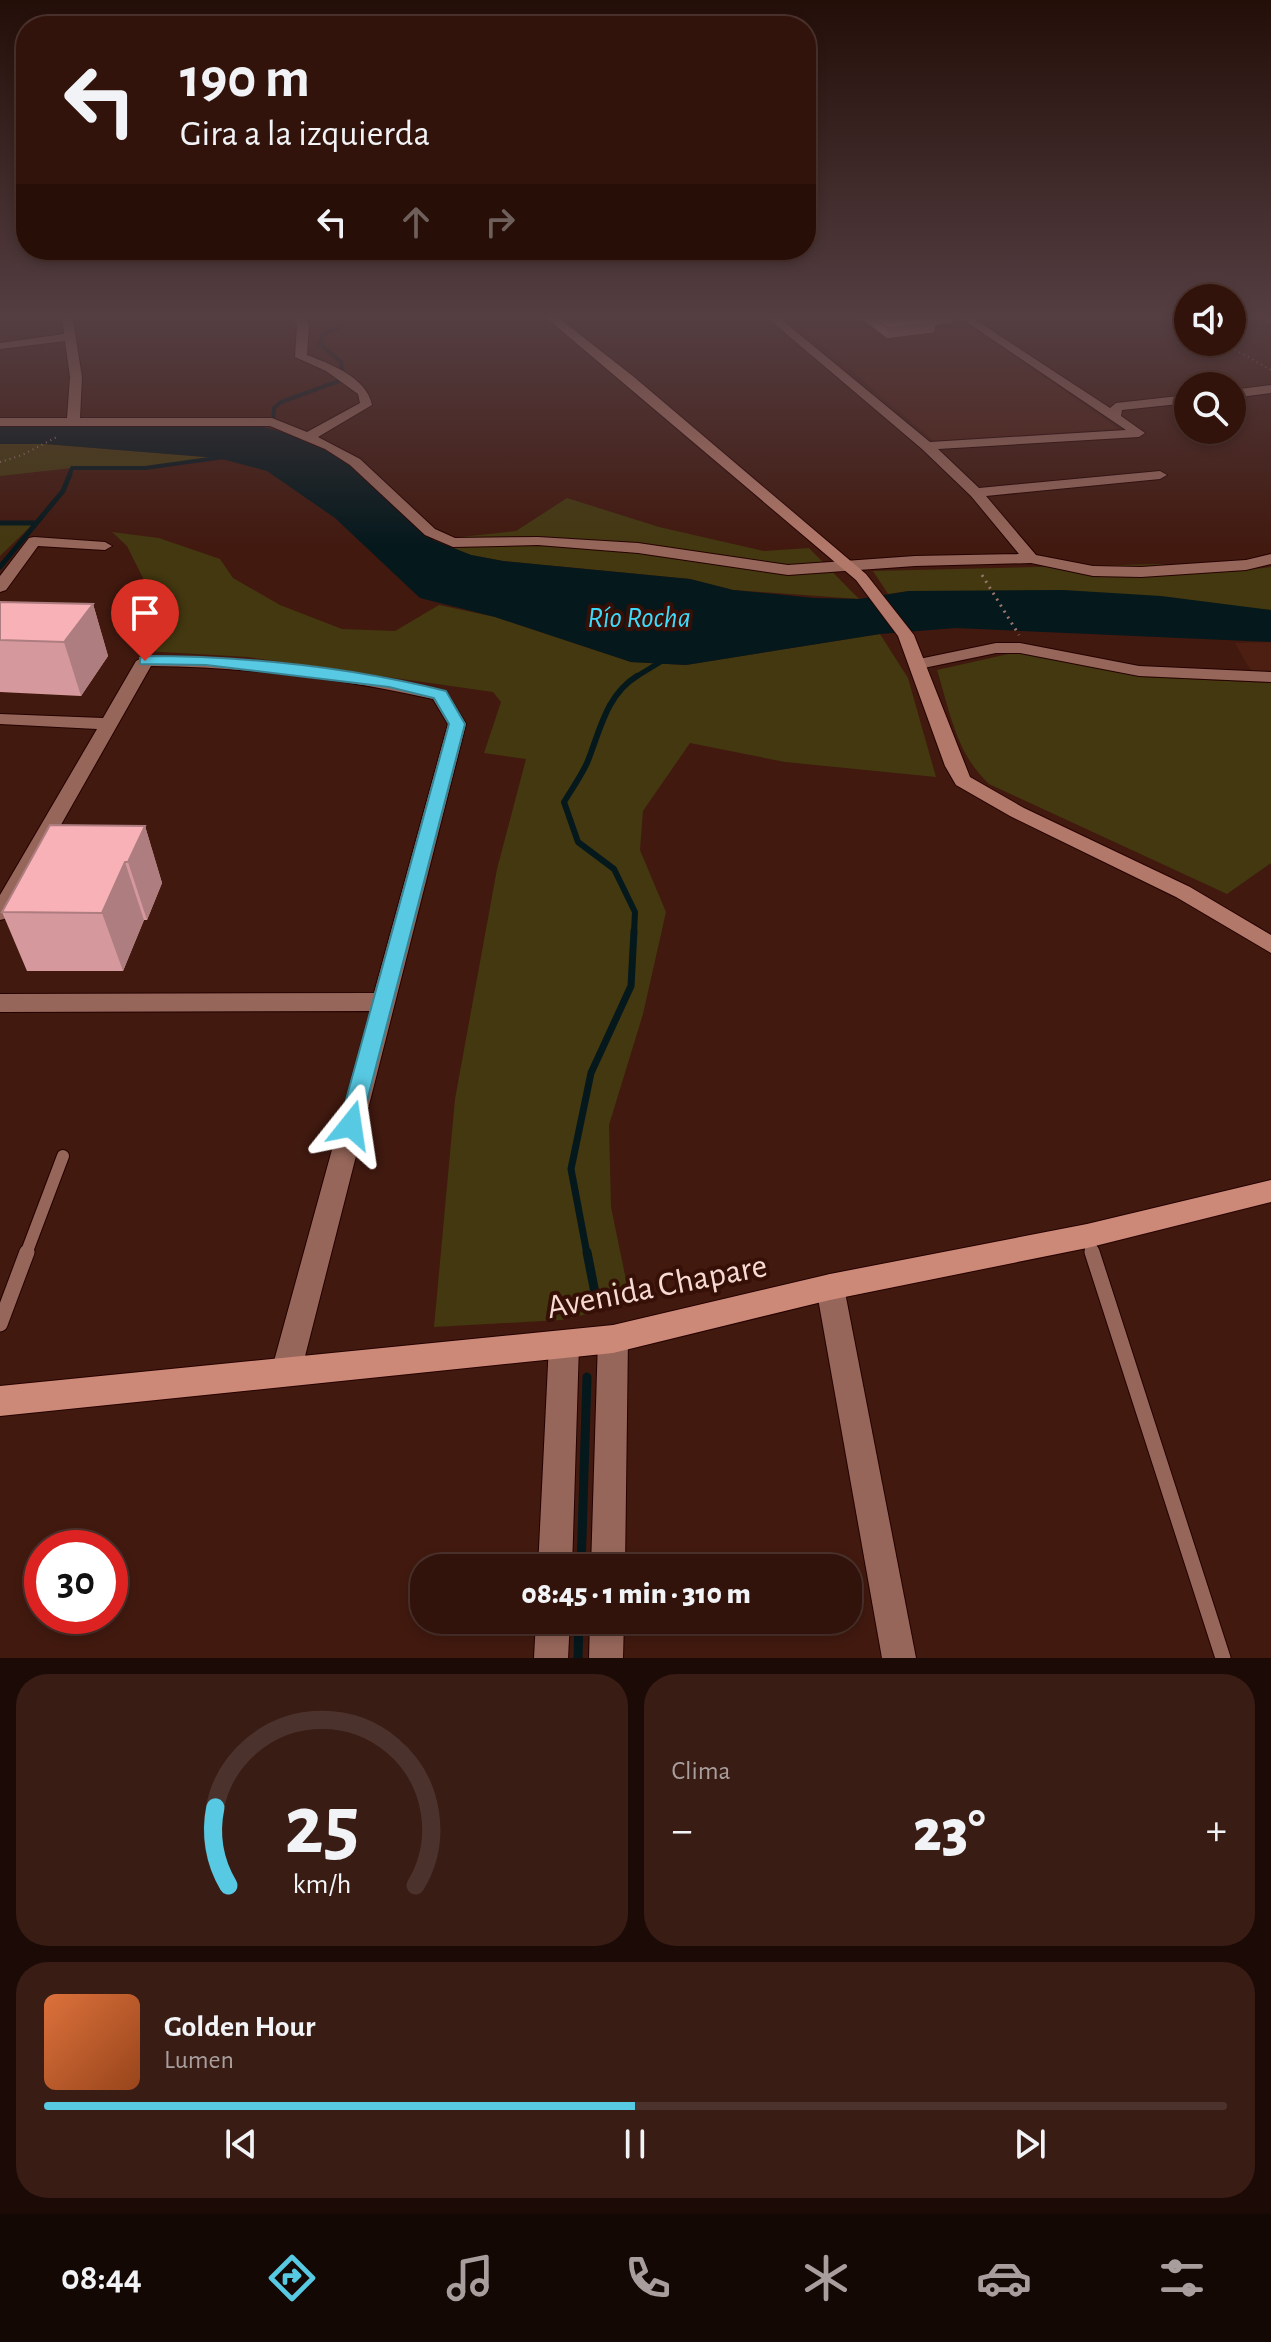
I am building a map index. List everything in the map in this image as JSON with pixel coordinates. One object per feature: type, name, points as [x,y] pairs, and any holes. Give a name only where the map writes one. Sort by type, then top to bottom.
[{"type":"main road","points":[[641,392],[848,564],[872,592],[906,635],[954,766],[963,781],[1017,812],[1183,892],[1271,945]]},
{"type":"main road","name":"Avenida Chapare","points":[[0,1401],[613,1339],[830,1287],[1087,1236],[1271,1191]]},
{"type":"street","points":[[73,421],[75,392]]},
{"type":"street","points":[[308,437],[366,405],[363,392]]},
{"type":"street","points":[[862,392],[927,446],[976,493],[1031,558]]},
{"type":"street","points":[[927,446],[1139,433],[1078,392]]},
{"type":"street","points":[[1115,417],[1116,407],[1174,401]]},
{"type":"street","points":[[0,422],[272,422],[330,446],[355,462],[430,532],[453,543],[538,541],[638,548],[788,570],[848,564],[1031,558],[1093,571],[1141,572],[1246,565],[1271,559]]},
{"type":"street","points":[[976,493],[1160,475]]},
{"type":"street","points":[[0,587],[34,541],[105,546]]},
{"type":"street","points":[[919,664],[996,648],[1020,648],[1139,671],[1271,677]]},
{"type":"street","points":[[0,913],[145,661],[206,660],[389,683],[440,695],[457,724],[286,1372]]},
{"type":"street","points":[[0,719],[108,724]]},
{"type":"street","points":[[0,1003],[383,1002]]},
{"type":"street","points":[[830,1287],[899,1658]]},
{"type":"street","points":[[608,1554],[613,1339]]},
{"type":"street","points":[[556,1554],[564,1344]]},
{"type":"street","points":[[551,1658],[552,1634]]},
{"type":"street","points":[[606,1658],[607,1634]]},
{"type":"lane","points":[[0,1324],[63,1156]]},
{"type":"lane","points":[[1087,1236],[1223,1658]]},
{"type":"path","points":[[0,462],[55,439],[73,421]]},
{"type":"path","points":[[989,587],[1019,630]]},
{"type":"shaded area","points":[[877,392],[1066,392],[1119,429],[934,441]]},
{"type":"shaded area","points":[[0,444],[45,444],[218,458],[145,468],[72,468],[0,476]]},
{"type":"shaded area","points":[[567,498],[659,527],[764,551],[809,548],[859,599],[733,590],[690,579],[503,561],[471,555],[433,540],[516,531]]},
{"type":"shaded area","points":[[0,523],[34,523],[0,556]]},
{"type":"shaded area","points":[[112,532],[159,538],[220,559],[233,578],[280,605],[342,629],[395,631],[439,605],[495,617],[631,662],[686,665],[880,634],[908,678],[936,777],[785,762],[690,743],[643,811],[640,850],[666,912],[643,1014],[609,1125],[611,1207],[631,1304],[561,1320],[434,1327],[455,1099],[497,869],[526,759],[484,753],[501,702],[493,692],[247,657],[144,651],[160,612],[127,546]]},
{"type":"shaded area","points":[[1160,564],[1231,572],[1271,567],[1271,610],[961,593],[909,591],[888,594],[873,571]]},
{"type":"shaded area","points":[[1271,642],[1271,693],[1248,666],[1235,643]]},
{"type":"shaded area","points":[[1017,652],[1143,677],[1271,683],[1271,863],[1227,894],[989,784],[961,745],[937,670]]},
{"type":"water","name":"Río Rocha","points":[[260,426],[293,435],[334,452],[433,540],[471,555],[503,561],[690,579],[733,590],[814,598],[859,599],[909,591],[1063,590],[1161,596],[1271,610],[1271,642],[956,628],[880,634],[686,665],[631,662],[495,617],[420,598],[335,518],[267,471],[218,458],[45,444],[0,444],[0,427]]},
{"type":"building","points":[[0,602],[93,604],[64,642],[0,640]]},
{"type":"building","points":[[50,825],[145,826],[102,913],[2,912]]},
{"type":"waterway","points":[[273,423],[274,408],[281,402],[308,392]]},
{"type":"waterway","points":[[69,476],[72,468],[145,468],[224,457]]},
{"type":"waterway","points":[[0,567],[63,491],[70,474]]},
{"type":"waterway","points":[[0,523],[34,523]]},
{"type":"waterway","points":[[636,677],[662,661]]},
{"type":"waterway","points":[[634,933],[635,912],[614,869],[578,842],[564,802],[587,763],[611,703],[636,677]]},
{"type":"waterway","points":[[587,1254],[571,1169],[591,1073],[631,986],[634,931]]},
{"type":"waterway","points":[[587,1252],[596,1298]]},
{"type":"waterway","points":[[581,1554],[587,1377]]},
{"type":"waterway","points":[[578,1658],[579,1634]]},
{"type":"route","points":[[145,661],[206,660],[389,683],[440,695],[457,724],[351,1125]]}]
